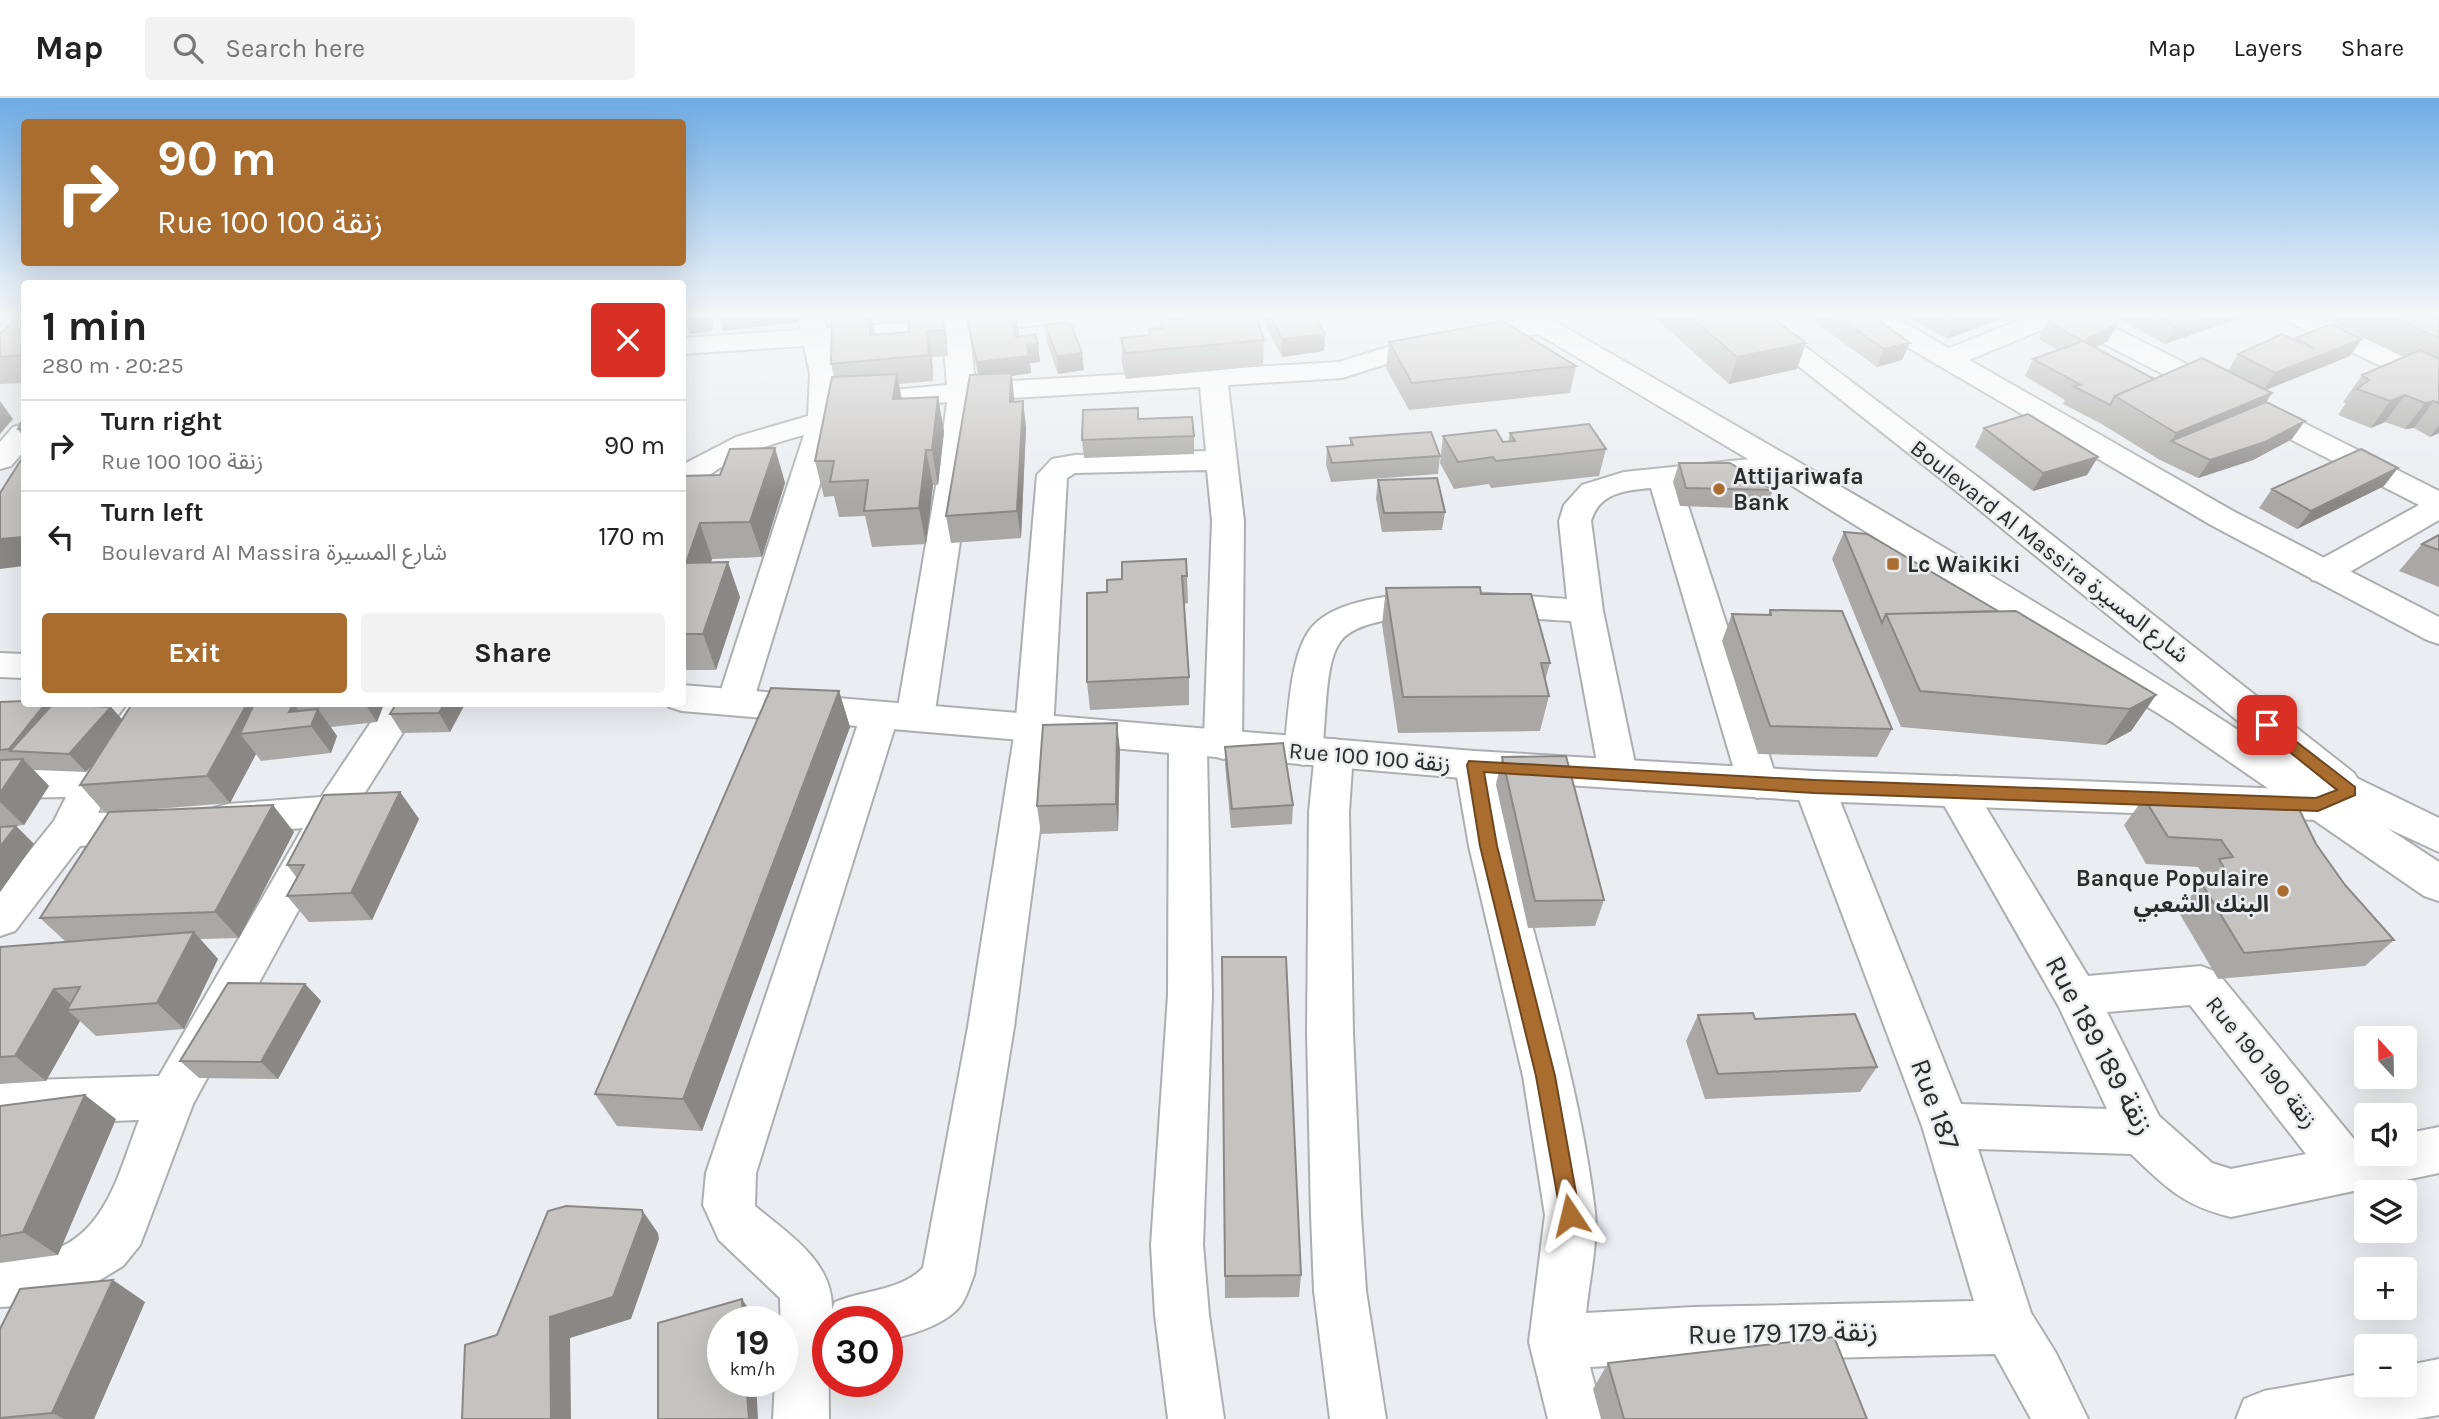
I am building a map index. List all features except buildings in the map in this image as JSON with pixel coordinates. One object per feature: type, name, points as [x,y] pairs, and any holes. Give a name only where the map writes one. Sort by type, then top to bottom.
[{"type":"street","points":[[735,702],[824,413],[822,377]]},
{"type":"street","points":[[812,1317],[799,1278],[737,1223],[728,1205],[731,1173],[849,818],[898,716],[953,480],[962,392],[960,377]]},
{"type":"street","points":[[686,478],[691,471],[750,441],[824,413],[962,392],[1213,377],[1227,521],[1206,744],[1177,1245],[1182,1315],[1196,1419]]},
{"type":"street","points":[[1630,377],[1781,465],[2185,713],[2334,798],[2432,872]]},
{"type":"street","name":"Boulevard Al Massira شارع المسيرة","points":[[1827,377],[1987,500],[2334,798]]},
{"type":"street","points":[[1978,377],[2222,517],[2439,632]]},
{"type":"street","points":[[2189,377],[2439,505]]},
{"type":"street","points":[[2422,377],[2439,385]]},
{"type":"street","points":[[0,460],[21,436]]},
{"type":"street","points":[[903,1307],[937,1294],[948,1275],[991,1027],[1034,730],[1052,475],[1063,466],[1090,463],[1223,460]]},
{"type":"street","points":[[1618,773],[1586,611],[1575,521],[1580,505],[1592,492],[1608,485],[1781,465]]},
{"type":"street","points":[[1664,479],[1758,783]]},
{"type":"street","points":[[2324,572],[2439,505]]},
{"type":"street","points":[[1358,1419],[1340,1291],[1336,1215],[1330,1033],[1329,812],[1319,752],[1318,653],[1326,633],[1349,617],[1366,610],[1406,605],[1586,611]]},
{"type":"street","points":[[0,665],[21,666]]},
{"type":"street","name":"Rue 100 زنقة 100","points":[[686,698],[1206,744],[1758,783],[1956,791],[2334,798]]},
{"type":"street","points":[[0,919],[69,831],[93,782],[146,707]]},
{"type":"street","points":[[0,1281],[62,1274],[87,1262],[105,1248],[122,1228],[227,959],[333,811],[400,707]]},
{"type":"street","points":[[1475,765],[1489,846],[1546,1076],[1570,1215],[1556,1342],[1576,1419]]},
{"type":"street","points":[[0,783],[93,782]]},
{"type":"street","name":"Rue 187","points":[[1814,786],[1946,1126],[2009,1327],[2038,1372],[2060,1419]]},
{"type":"street","name":"Rue 189 زنقة 189","points":[[1956,791],[2077,996],[2142,1132],[2194,1180],[2210,1188],[2231,1193],[2350,1171],[2439,1150]]},
{"type":"street","points":[[2334,798],[2439,836]]},
{"type":"street","points":[[69,831],[333,811]]},
{"type":"street","name":"Rue 190 زنقة 190","points":[[2077,996],[2201,985],[2350,1171]]},
{"type":"street","points":[[0,1103],[172,1097]]},
{"type":"street","points":[[1946,1126],[2142,1132]]},
{"type":"street","name":"Rue 179 زنقة 179","points":[[1556,1342],[1694,1334],[2009,1327]]},
{"type":"street","points":[[801,1419],[812,1354]]},
{"type":"street","points":[[2291,1417],[2439,1387]]},
{"type":"place","name":"Attijariwafa Bank","points":[[1719,489]]},
{"type":"place","name":"Lc Waikiki","points":[[1893,564]]},
{"type":"place","name":"Banque Populaire البنك الشعبي","points":[[2283,891]]},
{"type":"route","points":[[1570,1215],[1546,1076],[1489,846],[1475,765],[1814,786],[2318,804],[2350,791],[2267,725]]}]
